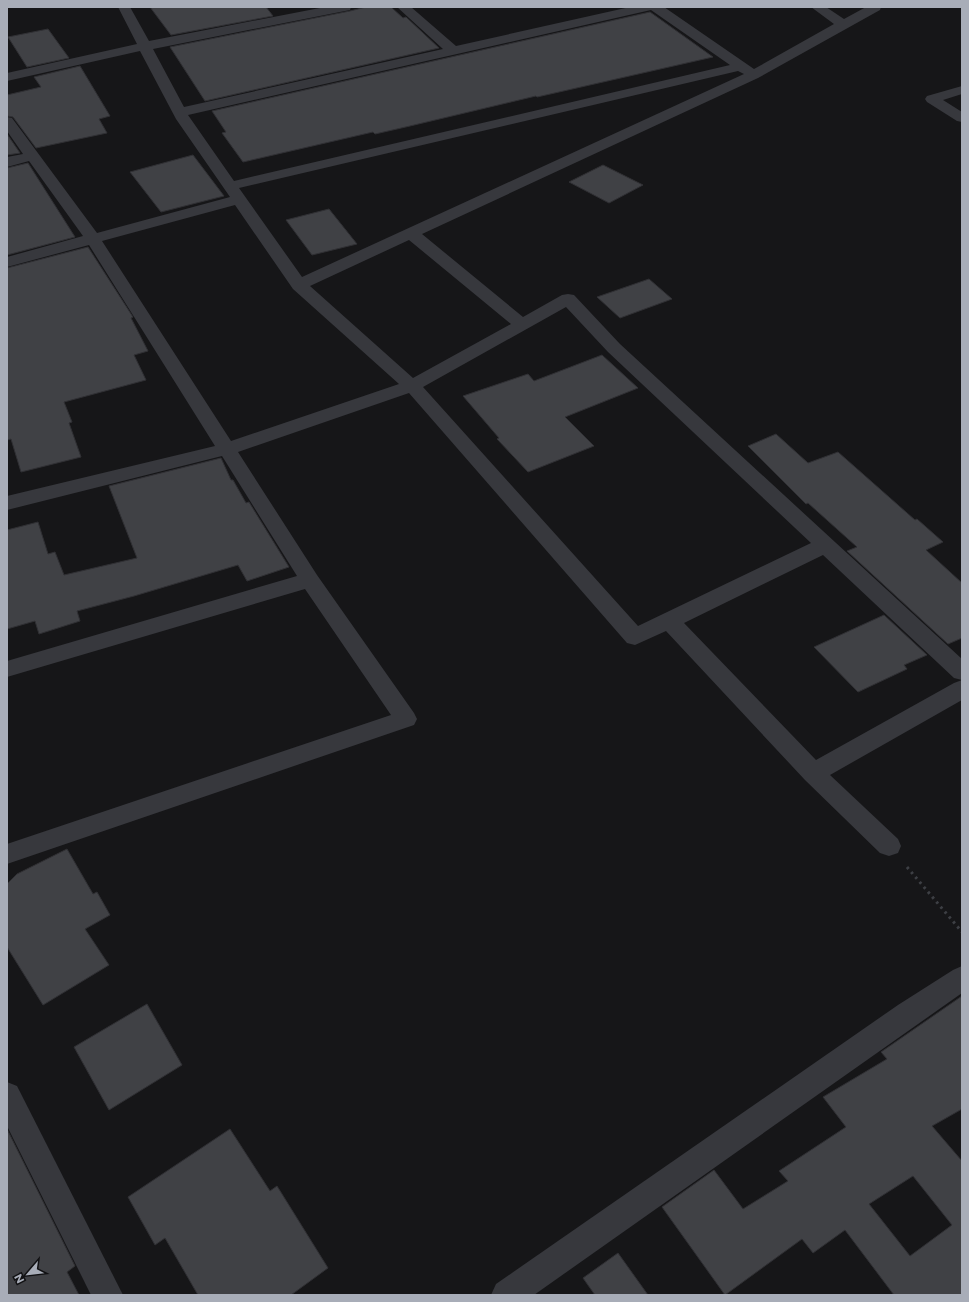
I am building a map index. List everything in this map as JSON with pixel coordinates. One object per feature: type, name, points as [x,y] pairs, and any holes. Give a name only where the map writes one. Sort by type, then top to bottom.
[{"type":"street","points":[[124,7],[180,112],[299,285],[412,386],[634,637],[825,545]]},
{"type":"street","points":[[7,77],[145,46],[345,7]]},
{"type":"street","points":[[403,7],[453,51]]},
{"type":"street","points":[[180,112],[647,7]]},
{"type":"street","points":[[655,7],[747,70]]},
{"type":"street","points":[[817,7],[844,24]]},
{"type":"street","points":[[299,285],[844,24],[875,7]]},
{"type":"street","points":[[7,262],[93,239],[235,192],[747,70]]},
{"type":"street","points":[[962,90],[932,98],[962,118]]},
{"type":"street","points":[[7,120],[93,239],[310,580],[406,719],[7,854]]},
{"type":"street","points":[[7,162],[33,156]]},
{"type":"street","points":[[410,233],[523,325]]},
{"type":"street","points":[[7,503],[226,449],[412,386],[568,299],[614,348],[962,672]]},
{"type":"street","points":[[7,670],[310,580]]},
{"type":"street","points":[[669,621],[813,773],[889,846]]},
{"type":"street","points":[[813,773],[962,689]]},
{"type":"street","points":[[507,1295],[908,1014],[962,978]]},
{"type":"street","points":[[7,1096],[107,1295]]},
{"type":"path","points":[[889,846],[962,932]]},
{"type":"building","points":[[150,7],[266,7],[273,16],[171,35]]},
{"type":"building","points":[[366,7],[391,7],[403,18],[406,17],[439,48],[205,101],[170,47],[350,11]]},
{"type":"building","points":[[650,12],[713,57],[536,96],[375,134],[373,132],[243,162],[222,133],[226,132],[212,111]]},
{"type":"building","points":[[48,29],[69,58],[27,67],[8,37]]},
{"type":"building","points":[[80,66],[110,116],[99,119],[107,133],[36,148],[13,117],[7,116],[7,95],[41,87],[34,77]]},
{"type":"building","points":[[7,134],[20,153],[7,155]]},
{"type":"building","points":[[193,155],[224,196],[161,212],[130,172]]},
{"type":"building","points":[[28,163],[75,237],[7,255],[7,168]]},
{"type":"building","points":[[603,165],[643,185],[609,203],[569,182]]},
{"type":"building","points":[[329,209],[357,244],[312,255],[286,220]]},
{"type":"building","points":[[88,247],[133,317],[131,318],[148,351],[134,355],[146,380],[64,402],[72,422],[69,423],[81,457],[21,472],[11,439],[7,440],[7,268]]},
{"type":"building","points":[[649,279],[672,299],[620,318],[597,297]]},
{"type":"building","points":[[602,355],[638,388],[565,417],[594,446],[528,472],[497,439],[499,438],[463,396],[528,374],[534,381]]},
{"type":"building","points":[[776,434],[808,463],[838,452],[915,520],[917,519],[943,542],[926,550],[962,583],[962,638],[948,644],[847,551],[857,547],[808,503],[806,504],[748,446]]},
{"type":"building","points":[[221,458],[231,480],[233,480],[246,503],[249,502],[289,567],[247,581],[238,565],[134,596],[77,611],[80,621],[39,634],[35,621],[7,629],[7,530],[38,522],[48,554],[55,552],[64,575],[137,558],[109,486]]},
{"type":"building","points":[[884,615],[927,655],[904,665],[907,669],[858,692],[814,647]]},
{"type":"building","points":[[67,849],[93,894],[97,892],[110,915],[85,929],[109,965],[43,1005],[7,947],[7,884],[17,874]]},
{"type":"building","points":[[962,996],[962,1109],[932,1126],[962,1161],[962,1295],[894,1295],[845,1230],[813,1253],[802,1239],[725,1295],[662,1207],[714,1170],[743,1209],[788,1181],[779,1171],[846,1127],[823,1097],[887,1059],[881,1052]],"holes":[[[913,1176],[952,1225],[910,1256],[869,1204]]]},
{"type":"building","points":[[147,1004],[182,1065],[109,1110],[74,1047]]},
{"type":"building","points":[[7,1129],[75,1266],[67,1272],[79,1295],[7,1295]]},
{"type":"building","points":[[230,1129],[270,1191],[277,1186],[328,1268],[291,1295],[198,1295],[165,1238],[155,1245],[128,1197]]},
{"type":"building","points":[[618,1253],[648,1295],[595,1295],[583,1278]]}]
